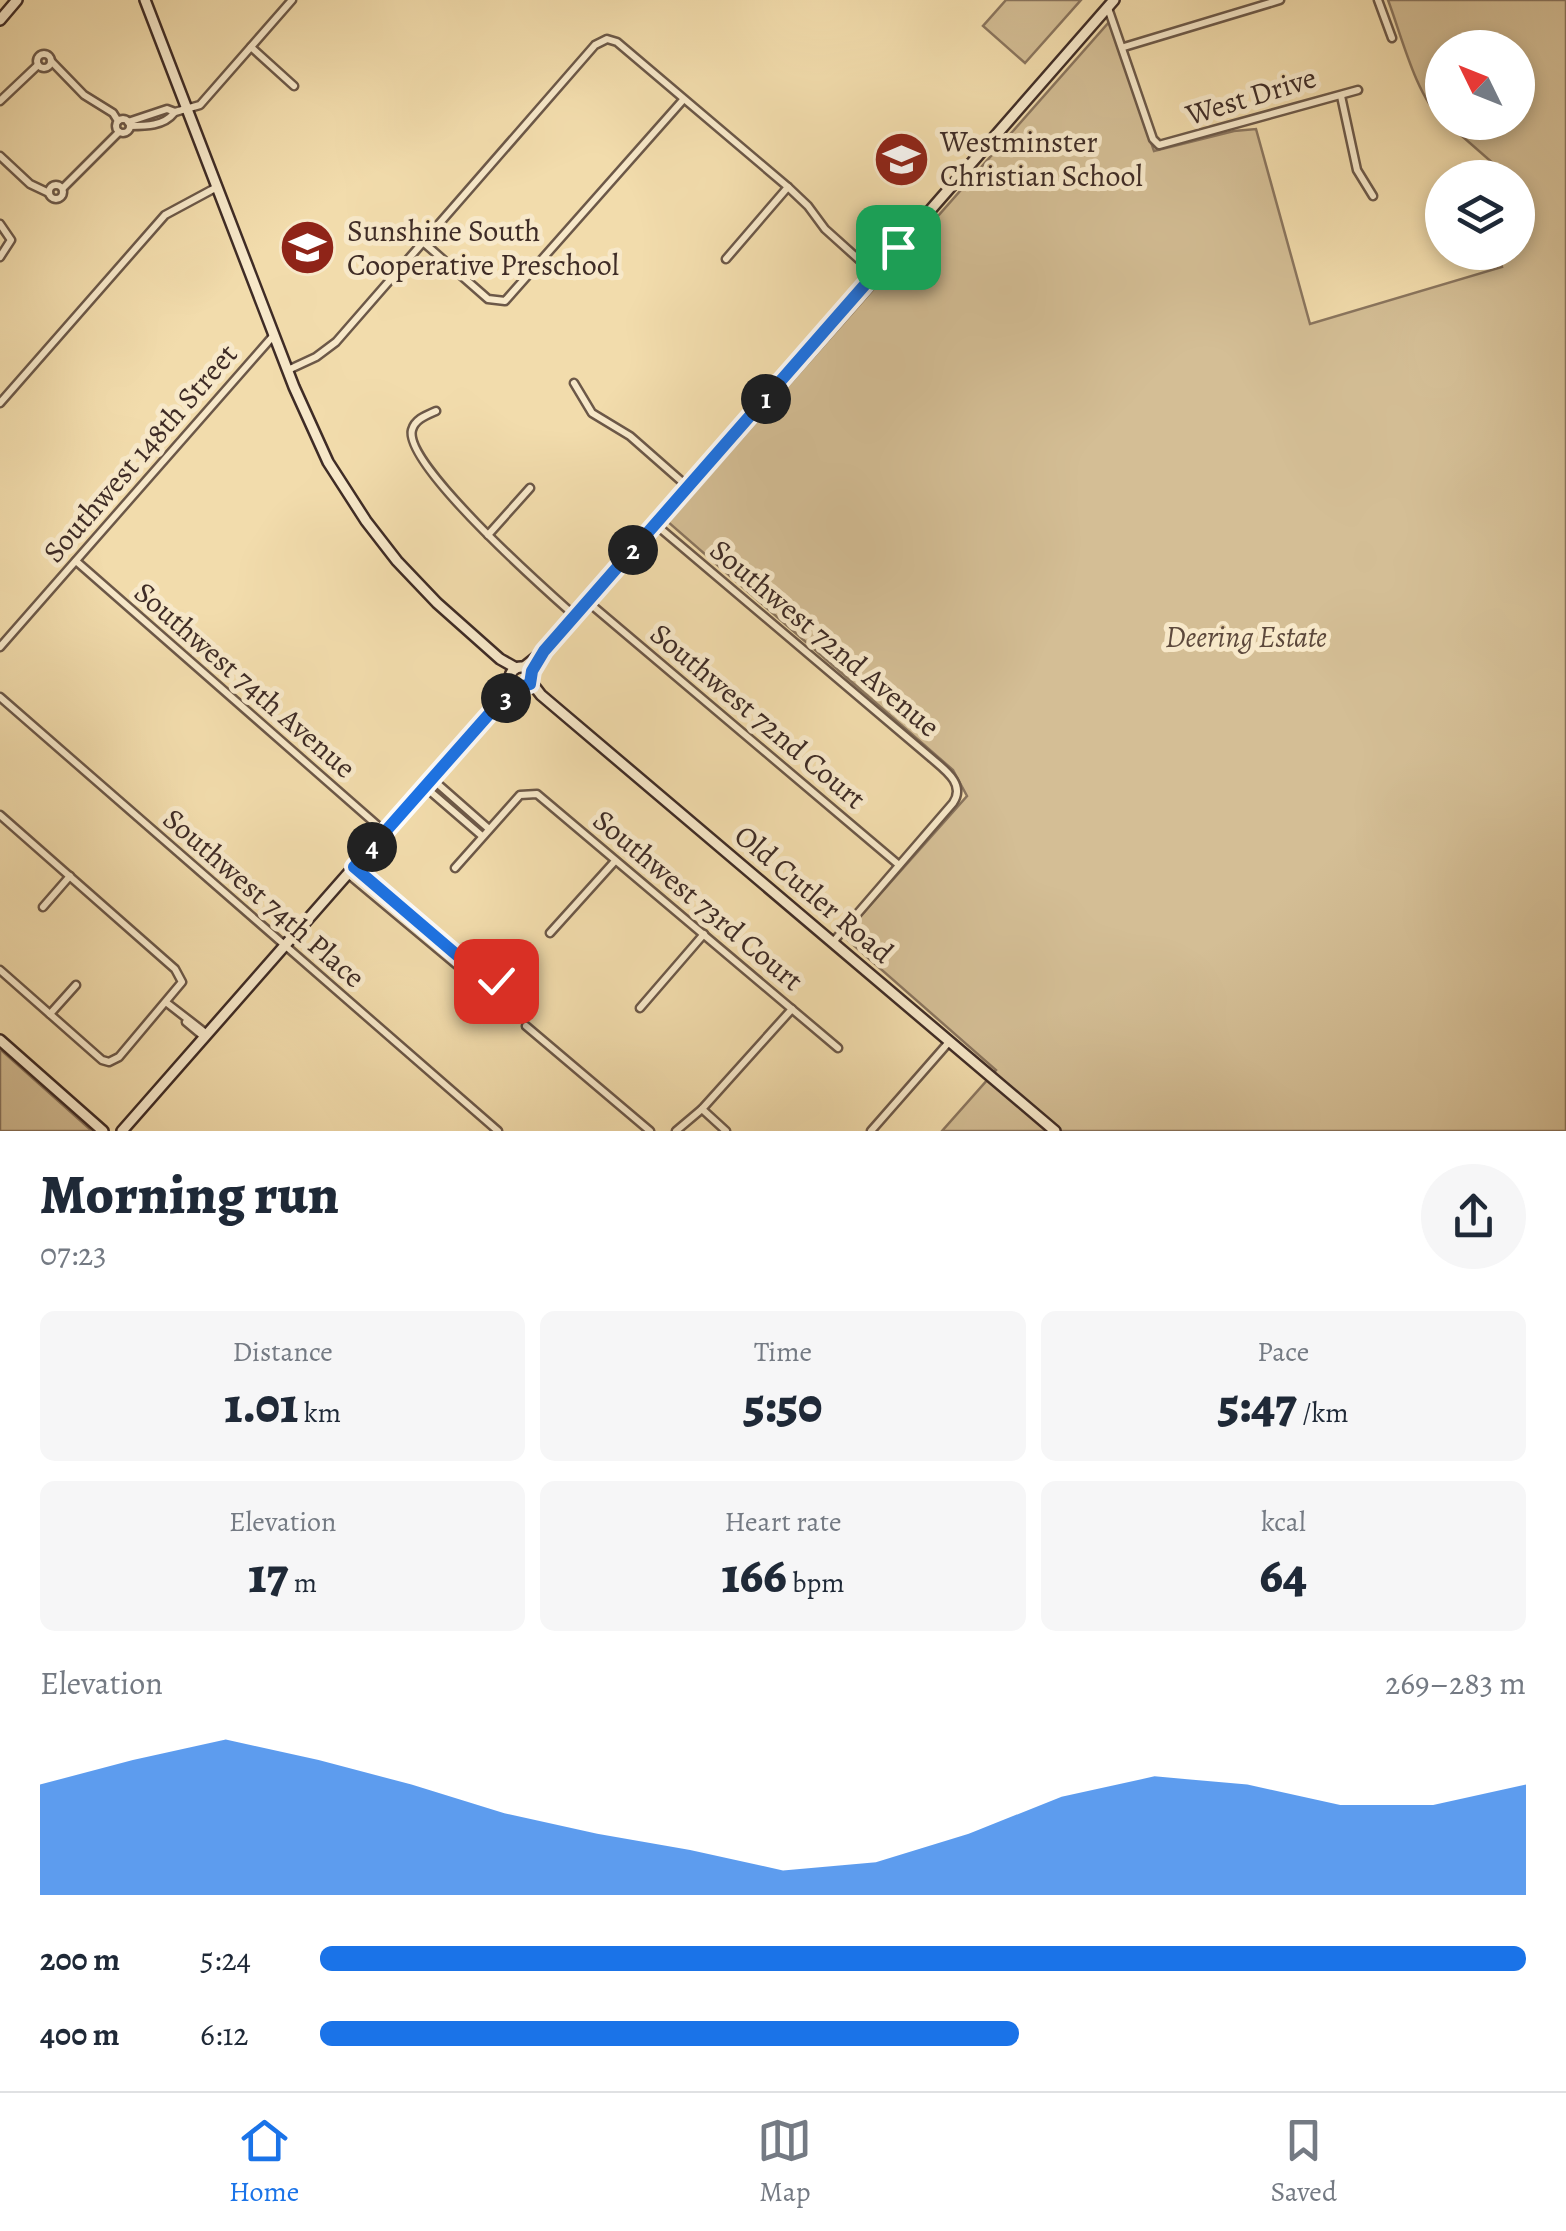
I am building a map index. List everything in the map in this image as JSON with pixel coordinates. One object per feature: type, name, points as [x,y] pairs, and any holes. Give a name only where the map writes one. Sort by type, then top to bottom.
[{"type":"main road","points":[[0,20],[17,0]]},
{"type":"main road","name":"Old Cutler Road","points":[[145,0],[322,451],[366,521],[428,596],[520,678],[1055,1131]]},
{"type":"main road","points":[[122,1131],[1111,4]]},
{"type":"main road","points":[[0,1040],[103,1131]]},
{"type":"street","points":[[118,121],[147,126],[200,105],[292,0]]},
{"type":"street","points":[[1111,4],[1124,47],[1280,0]]},
{"type":"street","points":[[1378,0],[1392,38]]},
{"type":"street","points":[[288,370],[331,347],[595,45],[606,39],[617,42],[788,187],[830,235],[875,274]]},
{"type":"street","points":[[251,47],[294,86]]},
{"type":"street","name":"West Drive","points":[[1124,47],[1157,144],[1166,145],[1358,90]]},
{"type":"street","points":[[0,101],[38,64],[41,55],[48,56],[82,93],[113,112],[119,132]]},
{"type":"street","points":[[1341,96],[1357,170],[1372,196]]},
{"type":"street","points":[[423,242],[493,302],[505,301],[683,100]]},
{"type":"street","points":[[0,156],[30,184],[49,193],[54,185],[63,188],[119,132],[127,132],[129,124]]},
{"type":"street","points":[[0,404],[165,216],[217,187]]},
{"type":"street","points":[[726,259],[788,187]]},
{"type":"street","points":[[0,224],[11,236],[0,257]]},
{"type":"street","name":"Southwest 148th Street","points":[[0,647],[274,334]]},
{"type":"street","points":[[574,383],[592,413],[628,435],[688,488]]},
{"type":"street","points":[[436,411],[417,421],[412,439],[456,502],[574,616]]},
{"type":"street","points":[[488,535],[530,488]]},
{"type":"street","name":"Southwest 72nd Avenue","points":[[656,524],[941,766],[959,792],[899,865]]},
{"type":"street","name":"Southwest 74th Avenue","points":[[76,561],[385,832]]},
{"type":"street","name":"Southwest 72nd Court","points":[[588,602],[899,865]]},
{"type":"street","name":"Southwest 74th Place","points":[[0,697],[498,1131]]},
{"type":"street","points":[[428,782],[489,829],[456,868]]},
{"type":"street","points":[[428,782],[482,836]]},
{"type":"street","name":"Southwest 73rd Court","points":[[489,829],[520,795],[526,792],[541,796],[838,1048]]},
{"type":"street","points":[[0,815],[182,979],[180,988],[111,1062],[102,1060],[0,970]]},
{"type":"street","points":[[550,933],[616,861]]},
{"type":"street","points":[[833,942],[899,865]]},
{"type":"street","points":[[351,870],[484,983]]},
{"type":"street","points":[[42,907],[70,876]]},
{"type":"street","points":[[640,1008],[704,934]]},
{"type":"street","points":[[50,1014],[76,985]]},
{"type":"street","points":[[167,1003],[205,1035]]},
{"type":"street","points":[[676,1131],[702,1109],[792,1009]]},
{"type":"street","points":[[526,1026],[650,1131]]},
{"type":"street","points":[[871,1131],[949,1042]]},
{"type":"street","points":[[702,1109],[726,1131]]},
{"type":"green space","points":[[1006,0],[1081,0],[1025,63],[983,26]]},
{"type":"green space","name":"Deering Estate","points":[[1388,0],[1566,0],[1566,1131],[942,1131],[996,1070],[843,936],[967,796],[953,770],[668,522],[1110,21],[1154,151],[1256,129],[1310,324],[1492,270],[1535,270],[1535,160],[1489,160],[1466,140],[1535,140],[1535,30],[1425,30],[1425,97]]},
{"type":"green space","points":[[0,1049],[92,1131],[0,1131]]},
{"type":"place","name":"Westminster Christian School","points":[[901,159]]},
{"type":"place","name":"Sunshine South Cooperative Preschool","points":[[308,248]]},
{"type":"route","points":[[496,981],[486,980],[354,867],[498,704],[517,688],[530,684],[532,671],[544,651],[898,247]]}]
